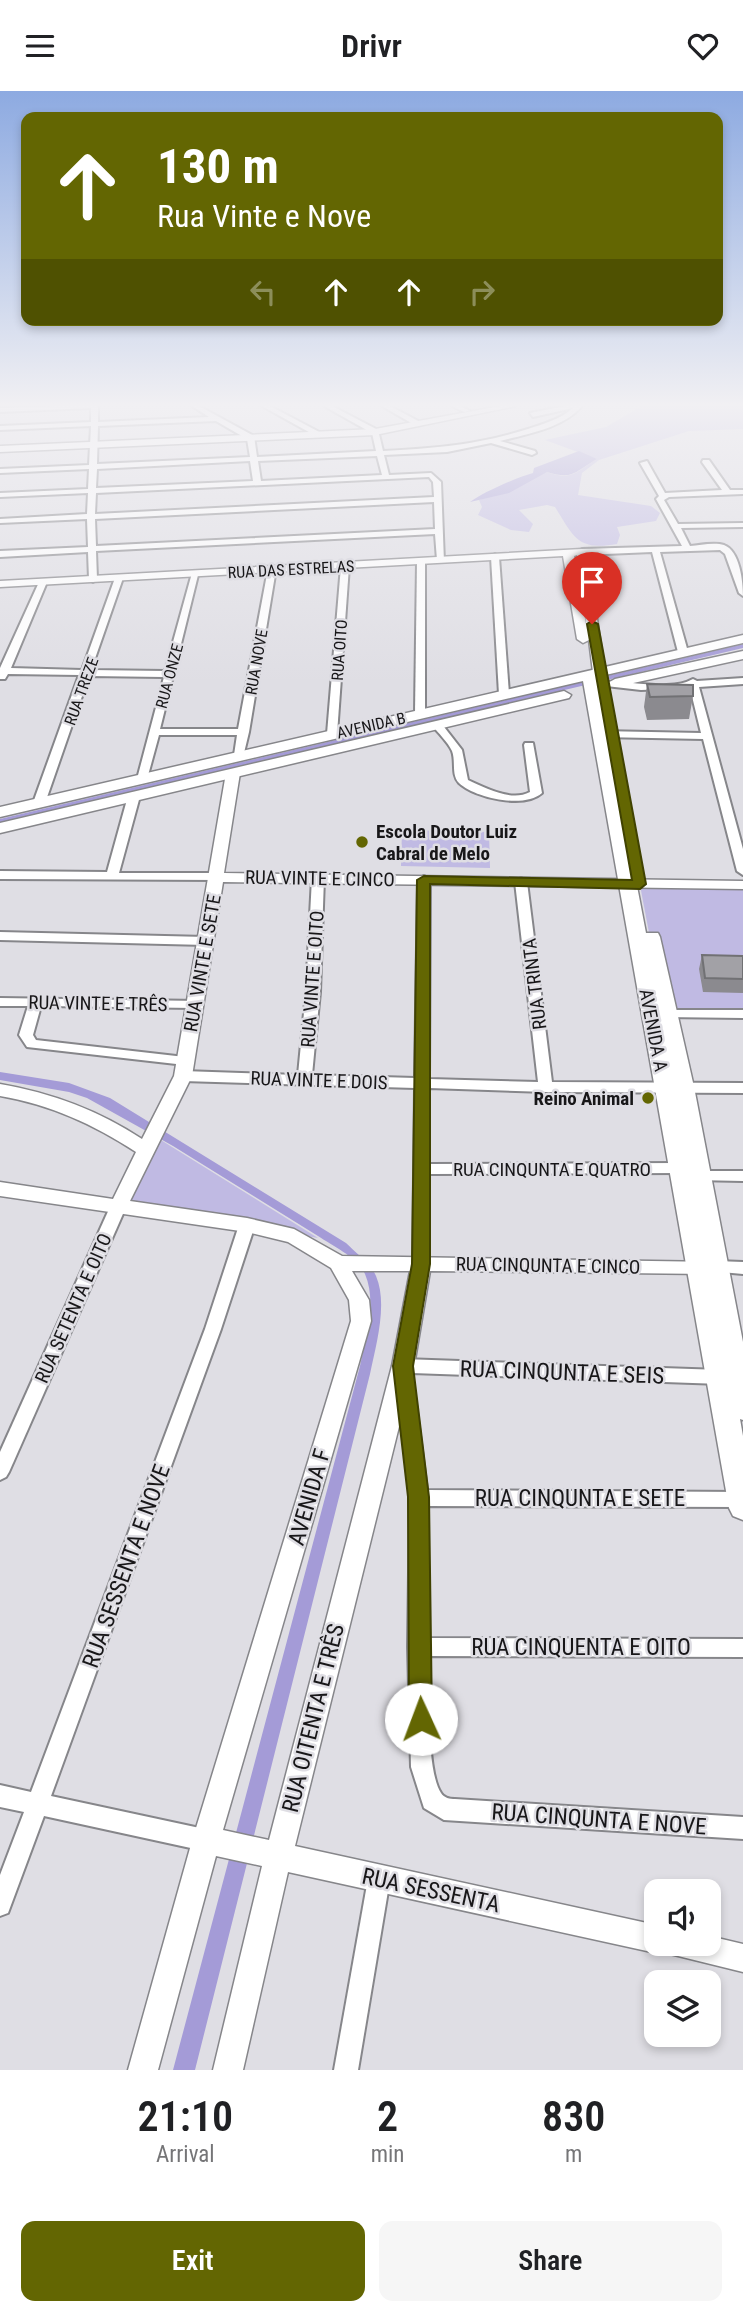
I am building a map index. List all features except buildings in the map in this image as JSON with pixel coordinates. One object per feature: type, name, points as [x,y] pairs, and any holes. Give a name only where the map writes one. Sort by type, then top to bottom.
[{"type":"main road","name":"AVENIDA B","points":[[0,828],[437,725],[597,681],[682,652],[743,639]]},
{"type":"main road","name":"AVENIDA B","points":[[0,812],[504,694],[597,681],[743,655]]},
{"type":"main road","name":"AVENIDA A","points":[[597,681],[633,884],[708,1267],[743,1409]]},
{"type":"main road","name":"AVENIDA A","points":[[633,884],[668,1014],[674,1087]]},
{"type":"main road","name":"AVENIDA A","points":[[734,1378],[742,1503]]},
{"type":"street","points":[[93,498],[93,579]]},
{"type":"street","points":[[661,498],[687,547]]},
{"type":"street","points":[[0,521],[437,499],[441,560]]},
{"type":"street","points":[[677,526],[743,525]]},
{"type":"street","points":[[0,554],[438,531]]},
{"type":"street","points":[[582,552],[716,546],[727,549],[743,593]]},
{"type":"street","points":[[655,549],[682,652]]},
{"type":"street","name":"RUA DAS ESTRELAS","points":[[0,584],[582,552]]},
{"type":"street","name":"AVENIDA A","points":[[582,552],[597,681]]},
{"type":"street","name":"AVENIDA A","points":[[568,553],[597,681]]},
{"type":"street","points":[[495,557],[504,694]]},
{"type":"street","points":[[420,713],[421,562]]},
{"type":"street","name":"RUA OITO","points":[[332,734],[345,566]]},
{"type":"street","name":"RUA NOVE","points":[[239,755],[272,569]]},
{"type":"street","name":"RUA ONZE","points":[[142,779],[196,573]]},
{"type":"street","name":"RUA TREZE","points":[[39,803],[119,578]]},
{"type":"street","points":[[43,582],[1,674],[169,674]]},
{"type":"street","points":[[597,681],[651,688],[693,682],[743,681]]},
{"type":"street","points":[[693,682],[743,871]]},
{"type":"street","points":[[437,725],[457,750],[464,782],[510,798],[526,798],[536,793],[529,745]]},
{"type":"street","points":[[154,731],[244,732]]},
{"type":"street","points":[[605,734],[706,736]]},
{"type":"street","name":"RUA VINTE E SETE","points":[[145,1147],[184,1069],[233,773]]},
{"type":"street","points":[[112,876],[134,796]]},
{"type":"street","name":"RUA VINTE E CINCO","points":[[0,875],[743,885]]},
{"type":"street","name":"RUA VINTE E OITO","points":[[304,1080],[313,992],[318,878]]},
{"type":"street","points":[[421,1264],[424,880]]},
{"type":"street","name":"RUA TRINTA","points":[[521,882],[547,1087]]},
{"type":"street","points":[[0,936],[206,941]]},
{"type":"street","name":"RUA VINTE E TRÊS","points":[[0,1002],[195,1004]]},
{"type":"street","name":"RUA VINTE E DOIS","points":[[36,1002],[26,1035],[32,1044],[184,1069],[304,1080],[547,1087],[743,1088]]},
{"type":"street","points":[[668,1014],[743,1014]]},
{"type":"street","points":[[0,1090],[39,1096],[80,1109],[145,1147]]},
{"type":"street","name":"RUA SETENTA E OITO","points":[[0,1472],[145,1147]]},
{"type":"street","name":"RUA CINQUNTA E QUATRO","points":[[423,1169],[690,1172],[743,1176]]},
{"type":"street","name":"AVENIDA F","points":[[0,1189],[247,1225],[294,1236],[344,1264],[359,1300],[361,1321],[143,2070]]},
{"type":"street","name":"RUA SESSENTA E NOVE","points":[[0,1905],[213,1329],[247,1225]]},
{"type":"street","name":"RUA CINQUNTA E CINCO","points":[[344,1264],[708,1267]]},
{"type":"street","name":"RUA OITENTA E TRÊS","points":[[228,2070],[271,1855],[403,1366],[421,1264]]},
{"type":"street","points":[[708,1267],[743,1268]]},
{"type":"street","points":[[403,1366],[419,1497],[418,1647]]},
{"type":"street","name":"RUA CINQUNTA E SEIS","points":[[403,1366],[734,1378]]},
{"type":"street","name":"RUA CINQUNTA E SETE","points":[[419,1497],[742,1503]]},
{"type":"street","name":"RUA CINQUENTA E OITO","points":[[418,1647],[743,1648]]},
{"type":"street","name":"RUA CINQUNTA E NOVE","points":[[418,1647],[422,1767],[426,1790],[438,1806],[455,1810],[743,1828]]},
{"type":"street","points":[[0,1796],[210,1842]]},
{"type":"street","name":"RUA SESSENTA","points":[[210,1842],[644,1936]]},
{"type":"street","points":[[346,2070],[379,1879]]},
{"type":"street","points":[[721,1953],[743,1958]]},
{"type":"shaded area","points":[[600,498],[651,506],[660,513],[656,521],[617,527],[620,535],[617,544],[604,546],[578,539],[555,507],[547,505],[519,510],[533,524],[529,532],[511,530],[478,515],[482,507],[479,500]]},
{"type":"shaded area","points":[[743,644],[743,648],[0,823],[0,819]]},
{"type":"shaded area","points":[[402,830],[489,832],[490,868],[401,866]]},
{"type":"shaded area","points":[[640,885],[743,885],[743,1013],[664,1012]]},
{"type":"shaded area","points":[[0,1072],[69,1083],[110,1098],[346,1243],[370,1267],[379,1287],[380,1325],[370,1374],[195,2070],[173,2070],[360,1366],[369,1320],[368,1285],[361,1268],[344,1252],[173,1146],[87,1098],[69,1092],[0,1080]]},
{"type":"shaded area","points":[[156,1137],[318,1238],[123,1204]]},
{"type":"place","name":"Escola Doutor Luiz Cabral de Melo","points":[[362,842]]},
{"type":"place","name":"Reino Animal","points":[[648,1098]]},
{"type":"route","points":[[421,1719],[418,1647],[419,1497],[403,1366],[421,1264],[424,880],[640,884],[592,624]]}]
